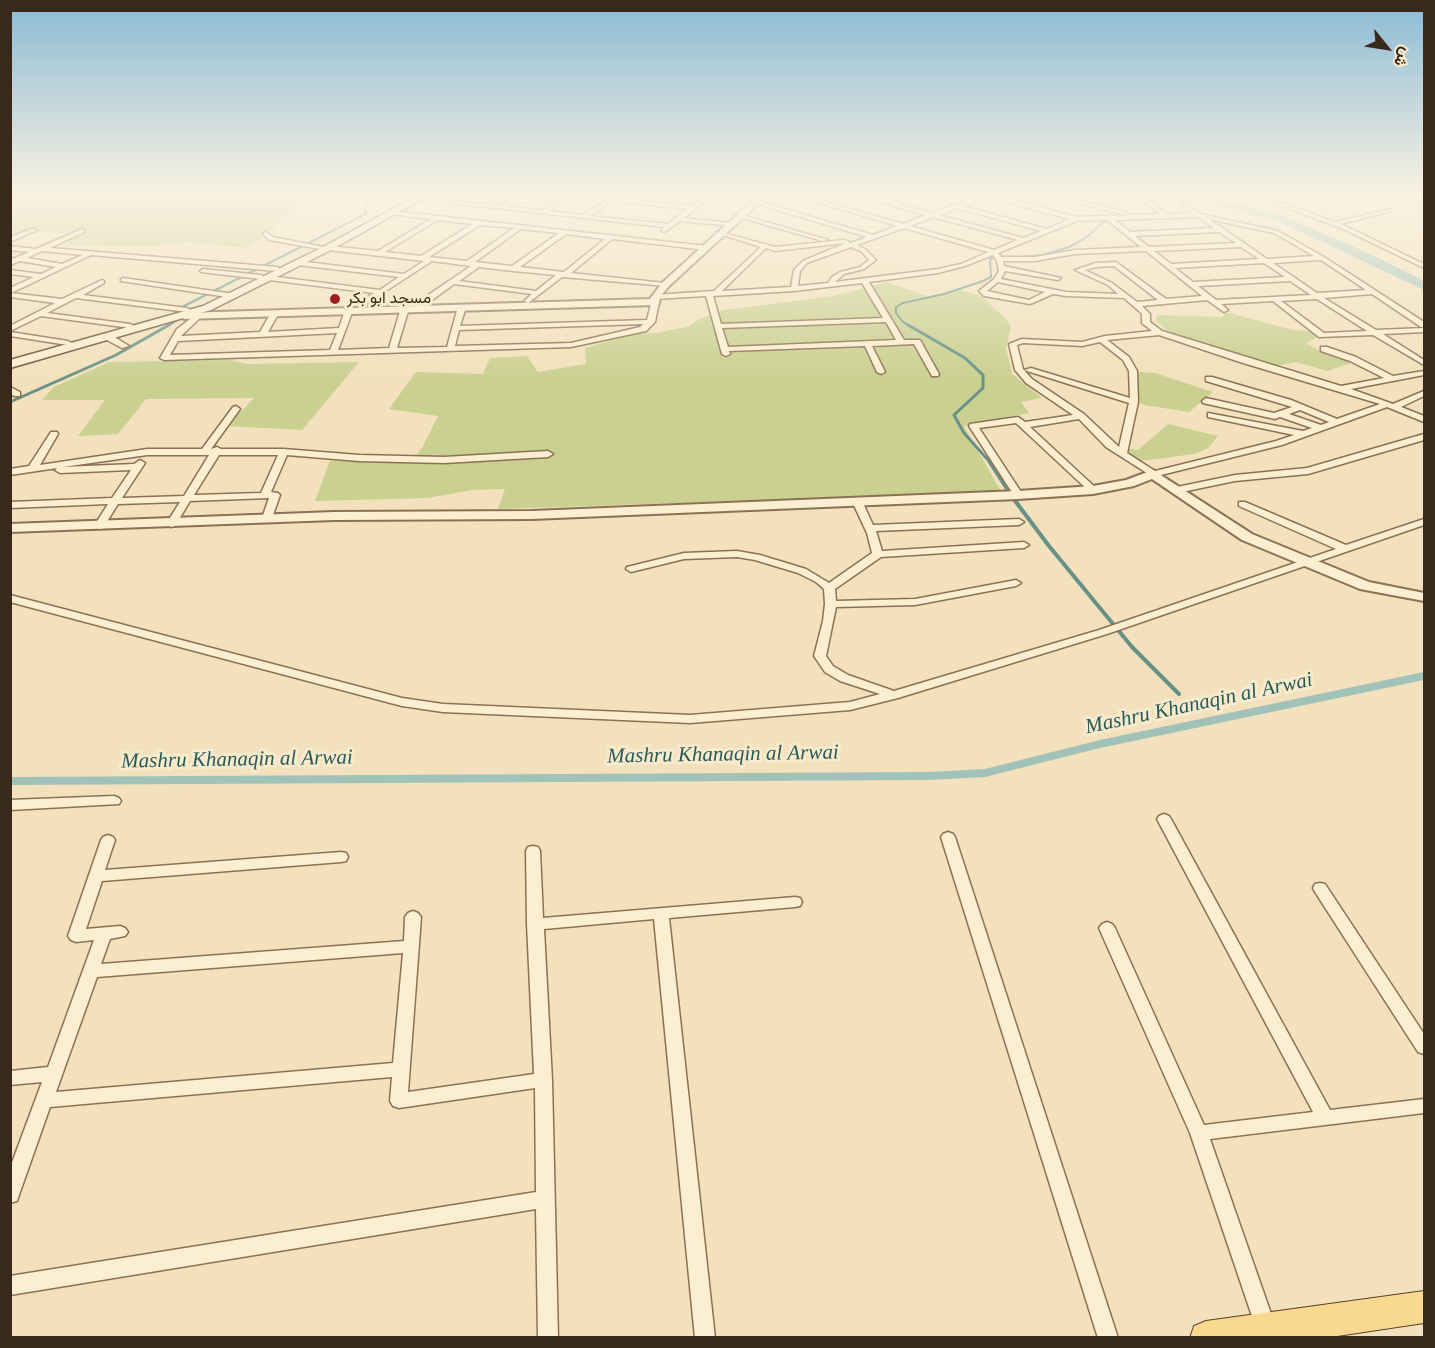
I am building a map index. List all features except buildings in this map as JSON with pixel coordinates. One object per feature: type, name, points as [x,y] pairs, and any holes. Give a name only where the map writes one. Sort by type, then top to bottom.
[{"type":"main road","points":[[10,364],[191,313],[264,272],[298,257]]},
{"type":"main road","points":[[264,272],[298,263],[307,257]]},
{"type":"main road","points":[[10,358],[130,326],[191,313]]},
{"type":"main road","points":[[1206,1338],[1268,1333],[1425,1307]]},
{"type":"street","points":[[10,263],[23,257]]},
{"type":"street","points":[[10,293],[82,257]]},
{"type":"street","points":[[126,257],[264,272],[381,292]]},
{"type":"street","points":[[406,257],[665,285]]},
{"type":"street","points":[[361,305],[429,257]]},
{"type":"street","points":[[468,264],[478,257]]},
{"type":"street","points":[[513,269],[530,257]]},
{"type":"street","points":[[528,301],[585,257]]},
{"type":"street","points":[[191,313],[164,358],[581,344],[633,333],[651,322],[655,299],[665,285],[696,257]]},
{"type":"street","points":[[712,294],[753,257]]},
{"type":"street","points":[[794,289],[797,270],[805,262],[817,257]]},
{"type":"street","points":[[830,285],[842,273],[862,268],[873,260],[870,257]]},
{"type":"street","points":[[191,313],[349,310],[421,304],[655,299],[794,289],[865,281],[947,269],[989,257]]},
{"type":"street","points":[[997,257],[1002,268],[997,280],[984,292],[1030,302],[1051,292]]},
{"type":"street","points":[[1015,257],[1035,259],[1047,257]]},
{"type":"street","points":[[1158,257],[1224,310]]},
{"type":"street","points":[[1260,257],[1291,279],[1320,295],[1425,363]]},
{"type":"street","points":[[1406,257],[1425,266]]},
{"type":"street","points":[[1170,266],[1322,258],[1425,324]]},
{"type":"street","points":[[18,259],[62,266]]},
{"type":"street","points":[[298,263],[405,276]]},
{"type":"street","points":[[1165,302],[1116,264],[1079,269],[1080,272],[1107,282],[1145,311],[1148,325],[1159,333],[1392,405],[1425,419]]},
{"type":"street","points":[[421,304],[477,265]]},
{"type":"street","points":[[1002,268],[1058,278]]},
{"type":"street","points":[[203,271],[243,275],[264,272]]},
{"type":"street","points":[[10,272],[41,276]]},
{"type":"street","points":[[1191,284],[1291,279]]},
{"type":"street","points":[[123,280],[226,294]]},
{"type":"street","points":[[997,280],[1051,292],[1084,296],[1126,296]]},
{"type":"street","points":[[865,281],[902,342]]},
{"type":"street","points":[[10,332],[102,282]]},
{"type":"street","points":[[452,282],[538,293]]},
{"type":"street","points":[[1135,304],[1274,299],[1373,292]]},
{"type":"street","points":[[10,293],[65,302]]},
{"type":"street","points":[[712,294],[726,352],[917,342],[935,374]]},
{"type":"street","points":[[76,296],[191,313],[275,313],[361,305],[405,308],[462,307],[528,301],[655,299]]},
{"type":"street","points":[[1274,299],[1322,335],[1425,330]]},
{"type":"street","points":[[450,349],[462,307]]},
{"type":"street","points":[[392,351],[405,308]]},
{"type":"street","points":[[333,353],[349,310]]},
{"type":"street","points":[[263,334],[275,313]]},
{"type":"street","points":[[40,314],[130,326]]},
{"type":"street","points":[[10,320],[25,322]]},
{"type":"street","points":[[719,326],[888,320]]},
{"type":"street","points":[[455,328],[651,322]]},
{"type":"street","points":[[176,339],[341,330]]},
{"type":"street","points":[[10,332],[68,343]]},
{"type":"street","points":[[1159,333],[1101,339],[1082,344],[1022,341],[1013,344],[1018,367],[1023,375],[1081,416],[1104,441],[1247,537],[1365,586],[1425,597]]},
{"type":"street","points":[[108,337],[125,346]]},
{"type":"street","points":[[1101,339],[1132,367],[1134,402],[1122,454]]},
{"type":"street","points":[[867,344],[881,372]]},
{"type":"street","points":[[1324,349],[1353,359],[1392,379]]},
{"type":"street","points":[[1028,370],[1134,402]]},
{"type":"street","points":[[1337,389],[1425,373]]},
{"type":"street","points":[[1209,379],[1288,402],[1336,422]]},
{"type":"street","points":[[10,528],[171,524],[267,518],[532,514],[1004,496],[1093,490],[1130,483],[1153,474],[1243,454],[1425,393]]},
{"type":"street","points":[[1206,401],[1275,416],[1298,408]]},
{"type":"street","points":[[205,451],[236,409]]},
{"type":"street","points":[[1280,414],[1321,428]]},
{"type":"street","points":[[1024,425],[1081,416]]},
{"type":"street","points":[[1212,416],[1305,434]]},
{"type":"street","points":[[1018,495],[973,426],[1018,420],[1093,490]]},
{"type":"street","points":[[33,468],[54,434]]},
{"type":"street","points":[[1177,490],[1235,478],[1308,471],[1425,437]]},
{"type":"street","points":[[171,524],[217,450]]},
{"type":"street","points":[[10,472],[147,452],[217,450],[444,460],[548,454]]},
{"type":"street","points":[[99,526],[147,452]]},
{"type":"street","points":[[265,495],[284,452]]},
{"type":"street","points":[[10,472],[137,467]]},
{"type":"street","points":[[10,505],[275,495],[267,518]]},
{"type":"street","points":[[857,501],[870,528],[878,554]]},
{"type":"street","points":[[1242,504],[1346,549]]},
{"type":"street","points":[[870,528],[1019,522]]},
{"type":"street","points":[[10,597],[402,702],[443,708],[690,718],[850,706],[894,695],[1104,632],[1425,522]]},
{"type":"street","points":[[829,588],[878,554],[1024,545]]},
{"type":"street","points":[[631,569],[684,556],[737,554],[756,557],[802,571],[820,580],[829,588],[831,604],[820,656],[829,669],[844,678],[894,695]]},
{"type":"street","points":[[831,604],[915,602],[1016,582]]},
{"type":"street","points":[[10,805],[114,801]]},
{"type":"street","points":[[1164,819],[1325,1118]]},
{"type":"street","points":[[948,837],[1108,1338]]},
{"type":"street","points":[[10,1195],[91,971],[112,933],[76,936],[108,840]]},
{"type":"street","points":[[533,851],[543,1080],[548,1338]]},
{"type":"street","points":[[95,876],[341,857]]},
{"type":"street","points":[[1320,888],[1425,1047]]},
{"type":"street","points":[[535,924],[795,902]]},
{"type":"street","points":[[661,913],[705,1338]]},
{"type":"street","points":[[413,917],[399,1101],[543,1080]]},
{"type":"street","points":[[1107,928],[1199,1133],[1268,1333]]},
{"type":"street","points":[[91,971],[411,946]]},
{"type":"street","points":[[45,1100],[402,1068]]},
{"type":"street","points":[[10,1078],[55,1073]]},
{"type":"street","points":[[1199,1133],[1425,1106]]},
{"type":"street","points":[[10,1286],[546,1199]]},
{"type":"green space","points":[[887,282],[932,298],[961,290],[981,296],[1006,319],[1011,327],[1006,348],[1012,374],[1042,398],[1021,402],[1029,413],[964,426],[1001,492],[498,509],[505,489],[472,490],[428,498],[315,501],[330,461],[411,462],[422,448],[438,416],[389,409],[416,372],[483,374],[490,358],[527,356],[538,372],[586,364],[585,348],[633,334],[657,333],[690,326],[697,320],[724,310],[834,296]]},
{"type":"green space","points":[[1226,312],[1293,330],[1310,331],[1320,336],[1306,343],[1322,352],[1354,362],[1327,371],[1296,362],[1275,366],[1186,340],[1168,331],[1156,320],[1157,315],[1223,317]]},
{"type":"green space","points":[[230,360],[248,364],[359,362],[302,430],[227,426],[254,398],[146,399],[118,434],[78,436],[105,400],[42,400],[54,387],[109,362]]},
{"type":"green space","points":[[1140,372],[1155,373],[1213,392],[1189,412],[1144,405],[1136,400],[1137,374]]},
{"type":"green space","points":[[1168,424],[1218,436],[1208,448],[1194,454],[1141,461],[1123,453],[1125,448],[1138,450]]},
{"type":"waterway","points":[[180,308],[281,257]]},
{"type":"waterway","points":[[911,327],[903,322],[896,313],[896,307],[903,303],[944,294],[983,281],[991,277],[990,259],[997,257]]},
{"type":"waterway","points":[[1368,257],[1424,286]]},
{"type":"waterway","points":[[166,327],[176,321]]},
{"type":"waterway","points":[[10,402],[116,355],[169,325]]},
{"type":"waterway","points":[[908,325],[965,358],[983,375],[983,388],[954,415],[964,433],[988,460],[1011,496]]},
{"type":"waterway","points":[[1010,494],[1049,546],[1132,647],[1179,694]]},
{"type":"waterway","name":"Mashru Khanaqin al Arwai","points":[[10,781],[929,776],[985,773],[1100,744],[1424,676]]},
{"type":"place","name":"مسجد ابو بكر","points":[[335,299]]}]
